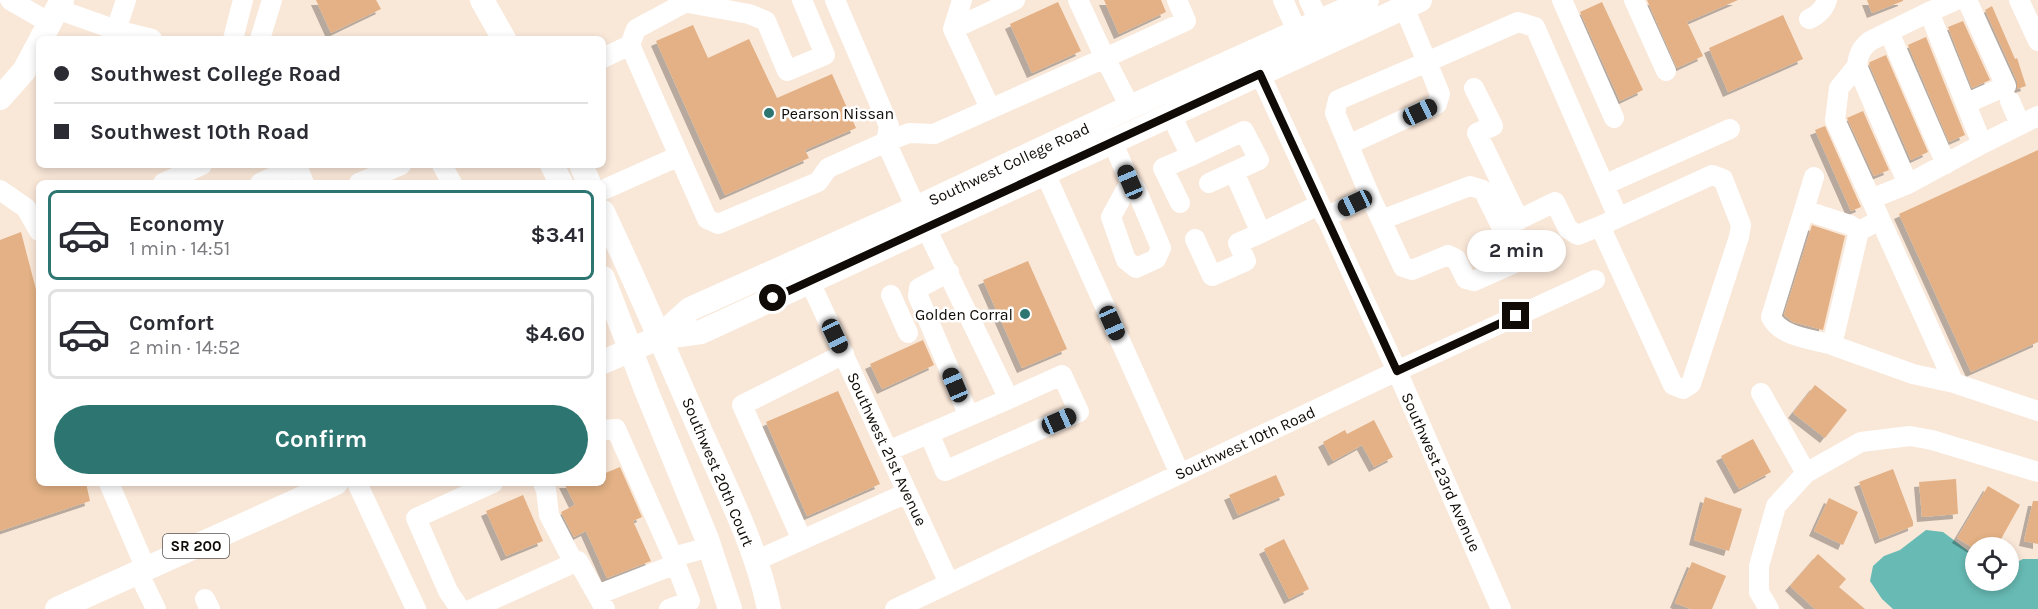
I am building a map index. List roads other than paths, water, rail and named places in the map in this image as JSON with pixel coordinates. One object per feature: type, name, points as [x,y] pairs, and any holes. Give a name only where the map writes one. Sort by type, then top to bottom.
[{"type":"main road","points":[[482,0],[502,36]]},
{"type":"main road","name":"Southwest College Road","points":[[606,361],[658,338],[701,332],[810,282],[921,218],[1130,107],[1297,31],[1314,10],[1366,0]]},
{"type":"main road","name":"Southwest College Road","points":[[658,338],[690,309],[921,218],[1045,173],[1412,4]]},
{"type":"main road","points":[[0,98],[24,70],[36,48]]},
{"type":"main road","name":"Southwest 20th Court","points":[[606,218],[639,287],[658,338],[749,541],[769,609]]},
{"type":"main road","points":[[606,286],[710,547],[730,609]]},
{"type":"main road","name":"SR 200","points":[[57,609],[329,486]]},
{"type":"street","points":[[10,0],[50,23],[116,30],[140,36]]},
{"type":"street","points":[[116,30],[126,0]]},
{"type":"street","points":[[234,36],[243,0]]},
{"type":"street","points":[[261,36],[272,0]]},
{"type":"street","points":[[801,0],[825,55]]},
{"type":"street","points":[[835,0],[889,126],[886,142],[1009,399]]},
{"type":"street","points":[[962,0],[953,29],[990,108]]},
{"type":"street","points":[[953,29],[1015,0]]},
{"type":"street","points":[[1078,0],[1130,107]]},
{"type":"street","points":[[630,45],[707,219],[718,224],[818,182],[828,168],[886,142],[909,133],[934,134],[1186,21],[1177,0]]},
{"type":"street","points":[[1283,0],[1297,31]]},
{"type":"street","points":[[1562,0],[1614,118]]},
{"type":"street","points":[[1634,0],[1666,71]]},
{"type":"street","points":[[1809,19],[1825,6],[1827,0]]},
{"type":"street","points":[[1908,184],[1857,66],[1857,58],[1862,48],[1870,41],[1933,7],[1956,0]]},
{"type":"street","points":[[1967,103],[2006,86],[1968,0]]},
{"type":"street","points":[[606,57],[630,45],[636,29],[689,1],[749,14],[766,21],[787,71],[854,43]]},
{"type":"street","points":[[2022,1],[2038,41]]},
{"type":"street","points":[[1348,145],[1437,104],[1440,94],[1427,62],[1412,4]]},
{"type":"street","points":[[1933,7],[1983,144]]},
{"type":"street","points":[[1474,88],[1493,126],[1477,134],[1510,224],[1519,261],[1474,281],[1466,279],[1456,259],[1448,255],[1412,270],[1403,267],[1335,113],[1338,100],[1518,22],[1535,27],[1618,218]]},
{"type":"street","points":[[1889,32],[1946,164]]},
{"type":"street","points":[[1857,66],[1839,88],[1835,120],[1954,383]]},
{"type":"street","name":"Southwest 23rd Avenue","points":[[1260,74],[1397,371],[1501,609]]},
{"type":"street","points":[[1871,199],[1908,184],[2029,120],[2010,101]]},
{"type":"street","points":[[1171,115],[1191,156]]},
{"type":"street","points":[[1604,186],[1730,129]]},
{"type":"street","points":[[1180,203],[1163,168],[1244,130],[1259,160],[1209,183]]},
{"type":"street","points":[[1112,141],[1130,182],[1136,189],[1161,248],[1156,259],[1136,268],[1126,260],[1111,217],[1130,182]]},
{"type":"street","points":[[606,189],[679,156]]},
{"type":"street","points":[[176,180],[197,168]]},
{"type":"street","points":[[267,180],[293,168]]},
{"type":"street","points":[[366,180],[394,168]]},
{"type":"street","points":[[1234,172],[1261,233]]},
{"type":"street","points":[[1045,173],[1180,474]]},
{"type":"street","points":[[1510,224],[1555,202],[1568,229],[1578,235],[1712,175],[1723,179],[1741,225],[1739,237],[1691,384],[1683,389],[1673,385],[1600,226]]},
{"type":"street","points":[[1814,177],[1771,317],[1774,324],[1781,330],[1832,345],[1913,374],[2033,405]]},
{"type":"street","points":[[1382,220],[1470,186],[1483,190],[1510,224]]},
{"type":"street","points":[[0,190],[26,208],[36,226]]},
{"type":"street","points":[[1195,238],[1212,276],[1246,261],[1238,243],[1322,211],[1370,196]]},
{"type":"street","points":[[1804,210],[1850,225],[1859,231]]},
{"type":"street","points":[[1832,345],[1859,231],[1880,220]]},
{"type":"street","points":[[949,273],[919,288],[918,296],[969,416]]},
{"type":"street","name":"Southwest 10th Road","points":[[895,609],[1397,371],[1595,280]]},
{"type":"street","name":"Southwest 21st Avenue","points":[[810,282],[949,583]]},
{"type":"street","points":[[891,295],[908,333]]},
{"type":"street","points":[[802,540],[742,405],[844,354]]},
{"type":"street","points":[[888,451],[1062,375],[1078,412],[945,471],[929,434]]},
{"type":"street","points":[[1761,393],[1806,473]]},
{"type":"street","points":[[606,429],[616,429],[690,601],[669,609]]},
{"type":"street","points":[[1763,607],[1759,592],[1759,566],[1776,506],[1806,473],[1861,442],[1910,436],[1932,440],[2038,472]]},
{"type":"street","points":[[110,486],[156,609]]},
{"type":"street","points":[[358,486],[416,609]]},
{"type":"street","points":[[460,609],[448,591],[416,518],[486,486]]},
{"type":"street","points":[[544,486],[549,515],[574,563]]},
{"type":"street","points":[[755,561],[907,493]]},
{"type":"street","points":[[472,609],[578,561],[601,602],[674,561],[710,547]]},
{"type":"water","points":[[1926,530],[1943,532],[1965,548],[1965,591],[2019,591],[2019,561],[2038,559],[2038,609],[1893,609],[1882,599],[1870,581],[1873,566],[1884,556],[1900,550]]},
{"type":"place","name":"Pearson Nissan","points":[[769,113]]},
{"type":"place","name":"Golden Corral","points":[[1025,314]]}]
